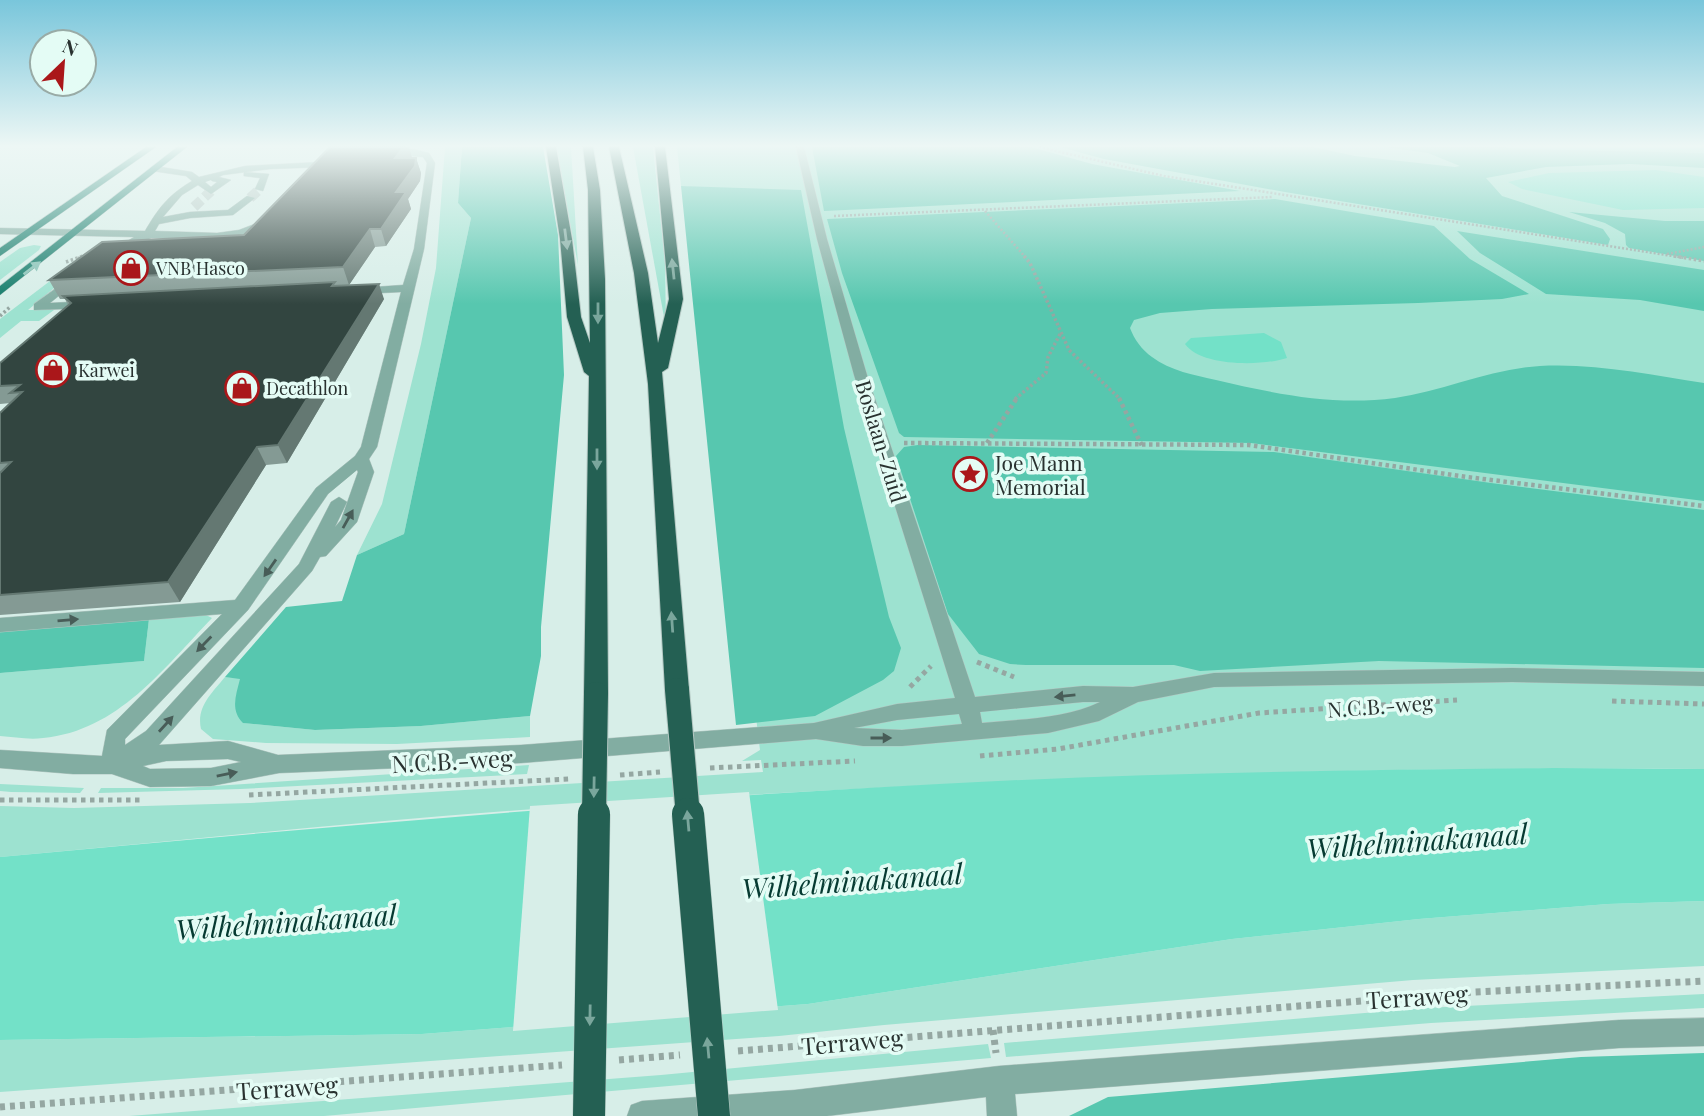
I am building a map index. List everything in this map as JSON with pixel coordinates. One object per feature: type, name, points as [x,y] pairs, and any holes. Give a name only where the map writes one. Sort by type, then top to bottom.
[{"type":"highway","points":[[559,199],[573,317],[598,391]]},
{"type":"highway","points":[[589,1116],[598,391],[594,199]]},
{"type":"highway","points":[[626,199],[642,273],[656,384],[677,690],[714,1116]]},
{"type":"highway","points":[[656,384],[676,299],[665,199]]},
{"type":"main road","points":[[0,253],[78,199]]},
{"type":"main road","points":[[0,292],[118,199]]},
{"type":"street","points":[[105,256],[148,235],[157,213],[173,199]]},
{"type":"street","points":[[153,222],[190,215],[230,212],[248,199]]},
{"type":"street","points":[[112,765],[116,736],[242,606],[322,491],[361,459],[369,447],[419,249],[426,199]]},
{"type":"street","name":"Boslaan-Zuid","points":[[811,199],[883,445],[974,731]]},
{"type":"street","points":[[153,222],[194,207]]},
{"type":"street","points":[[0,231],[229,234],[259,227],[273,217]]},
{"type":"street","points":[[0,242],[119,242],[148,235]]},
{"type":"street","points":[[88,267],[38,307],[106,304]]},
{"type":"street","points":[[353,291],[408,288]]},
{"type":"street","points":[[112,765],[155,737],[349,522],[366,472],[361,459]]},
{"type":"street","points":[[306,567],[339,502]]},
{"type":"street","points":[[0,625],[242,606]]},
{"type":"street","name":"N.C.B.-weg","points":[[0,759],[112,765],[150,778],[211,777],[279,764],[521,754],[814,731],[871,716],[1083,694],[1133,695],[1214,680],[1512,675],[1704,679]]},
{"type":"street","name":"N.C.B.-weg","points":[[814,731],[863,738],[902,738],[1048,725],[1092,715],[1133,695]]},
{"type":"street","points":[[642,1116],[796,1105],[999,1081],[1350,1053],[1619,1034],[1704,1032]]},
{"type":"street","points":[[999,1081],[1003,1116]]},
{"type":"path","points":[[815,217],[1254,199]]},
{"type":"path","points":[[1299,199],[1704,261]]},
{"type":"path","points":[[984,210],[1030,263],[1069,351],[1119,398],[1142,446]]},
{"type":"path","points":[[1662,255],[1704,247]]},
{"type":"path","points":[[65,263],[99,251],[120,249]]},
{"type":"path","points":[[987,443],[1013,400],[1046,373],[1048,357],[1061,333]]},
{"type":"path","points":[[883,445],[1249,445],[1467,477],[1704,506]]},
{"type":"path","name":"N.C.B.-weg","points":[[1058,749],[1259,713],[1471,699]]},
{"type":"path","points":[[1608,701],[1704,704]]},
{"type":"path","points":[[701,769],[864,761]]},
{"type":"path","points":[[609,776],[674,771]]},
{"type":"path","name":"N.C.B.-weg","points":[[246,796],[583,778]]},
{"type":"path","points":[[0,800],[150,800]]},
{"type":"path","name":"Terraweg","points":[[730,1051],[1474,992],[1704,981]]},
{"type":"path","points":[[605,1062],[688,1055]]},
{"type":"path","name":"Terraweg","points":[[0,1107],[578,1064]]},
{"type":"shaded area","points":[[441,199],[458,199],[458,203],[471,218],[404,534],[357,555],[382,504],[421,344],[436,268]]},
{"type":"shaded area","points":[[458,199],[552,199],[558,235],[564,375],[541,627],[541,656],[530,716],[421,726],[315,730],[243,723],[235,708],[240,679],[225,677],[286,607],[342,601],[357,555],[404,534],[471,218],[458,203]]},
{"type":"shaded area","points":[[566,199],[574,199],[578,265]]},
{"type":"shaded area","points":[[642,199],[658,199],[665,264],[666,328]]},
{"type":"shaded area","points":[[682,199],[803,199],[844,428],[889,617],[901,648],[894,671],[883,680],[815,716],[736,725]]},
{"type":"shaded area","points":[[693,199],[1704,199],[1704,769],[1408,770],[964,783],[456,815],[0,857],[0,806],[74,808],[250,803],[763,772],[761,760],[742,761],[760,750]]},
{"type":"shaded area","points":[[822,199],[1072,199],[824,211]]},
{"type":"shaded area","points":[[1275,199],[1434,226],[1470,259],[1529,294],[1502,299],[1160,313],[1134,320],[1130,328],[1148,354],[1175,369],[1261,390],[1327,400],[1395,398],[1503,371],[1540,366],[1602,368],[1704,383],[1704,501],[1251,443],[904,437],[899,433],[842,273],[827,219]]},
{"type":"shaded area","points":[[1328,199],[1511,199],[1603,229],[1610,239],[1608,245]]},
{"type":"shaded area","points":[[1569,212],[1665,221],[1704,221],[1704,261],[1629,248],[1625,234],[1605,223]]},
{"type":"shaded area","points":[[1457,231],[1704,270],[1704,311],[1640,300],[1546,294],[1480,253]]},
{"type":"shaded area","points":[[41,246],[0,280],[0,262],[20,248]]},
{"type":"shaded area","points":[[93,255],[28,310],[54,310],[39,321],[21,321],[0,338],[0,319],[75,262]]},
{"type":"shaded area","points":[[918,445],[1274,452],[1704,510],[1704,668],[1379,661],[1200,671],[1174,665],[1010,664],[979,654],[948,614],[896,456],[904,447]]},
{"type":"shaded area","points":[[206,615],[212,618],[157,676],[117,710],[70,733],[38,739],[0,736],[0,673],[144,661],[149,619]]},
{"type":"shaded area","points":[[149,619],[144,661],[0,673],[0,630]]},
{"type":"shaded area","points":[[225,677],[240,678],[244,723],[315,730],[421,726],[530,716],[530,737],[397,744],[266,743],[213,739],[201,729],[201,714],[206,701]]},
{"type":"shaded area","points":[[529,765],[527,774],[240,789],[98,793],[101,788],[183,788]]},
{"type":"shaded area","points":[[0,784],[84,788],[80,793],[11,792],[0,791]]},
{"type":"shaded area","points":[[1704,901],[1704,966],[1413,980],[779,1036],[0,1092],[0,1040],[422,1034],[808,1004],[1232,939],[1419,919],[1608,904]]},
{"type":"shaded area","points":[[1704,994],[1704,1008],[1431,1023],[1006,1057],[1004,1043],[1425,1008]]},
{"type":"shaded area","points":[[988,1044],[991,1058],[324,1116],[129,1116],[661,1075]]},
{"type":"shaded area","points":[[1704,1053],[1704,1116],[1069,1116],[1108,1097],[1581,1057]]},
{"type":"water","points":[[1570,199],[1704,199],[1704,208],[1623,210]]},
{"type":"water","points":[[1264,333],[1281,342],[1287,358],[1248,363],[1218,361],[1193,352],[1185,344],[1191,338]]},
{"type":"water","name":"Wilhelminakanaal","points":[[1553,768],[1704,769],[1704,901],[1608,904],[1419,919],[1232,939],[808,1004],[422,1034],[0,1040],[0,857],[498,813],[748,795],[1137,775]]},
{"type":"pier","points":[[749,792],[778,1010],[513,1031],[530,806]]},
{"type":"building","points":[[279,199],[401,199],[381,229],[370,229],[343,267],[49,280],[102,242],[244,235]]},
{"type":"building","points":[[335,282],[332,286],[379,284],[278,445],[257,447],[168,582],[0,595],[0,473],[11,462],[0,463],[0,413],[22,392],[10,393],[20,385],[0,386],[0,363],[71,303],[63,296]]},
{"type":"tunnel","points":[[194,207],[202,199]]},
{"type":"place","name":"VNB Hasco","points":[[131,268]]},
{"type":"place","name":"Karwei","points":[[53,370]]},
{"type":"place","name":"Decathlon","points":[[242,388]]},
{"type":"place","name":"Joe Mann Memorial","points":[[970,474]]}]
